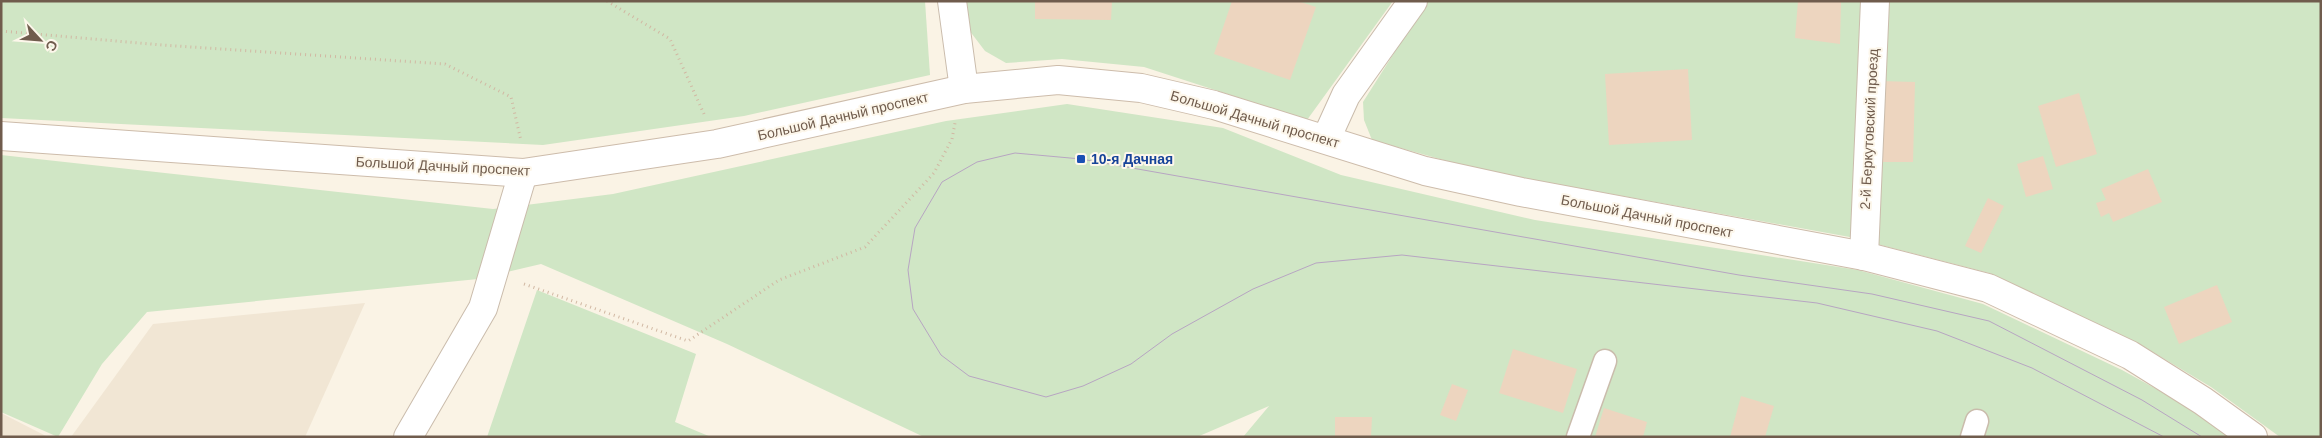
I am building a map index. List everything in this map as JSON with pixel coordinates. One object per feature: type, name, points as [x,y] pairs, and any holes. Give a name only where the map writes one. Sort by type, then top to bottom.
[{"type":"main road","points":[[952,1],[964,89]]},
{"type":"main road","points":[[1326,139],[1346,95],[1413,1]]},
{"type":"main road","name":"2-й Беркутовский проезд","points":[[1864,256],[1875,1]]},
{"type":"main road","name":"Большой Дачный проспект","points":[[1,136],[523,173],[717,144],[964,89],[1058,80],[1141,88],[1214,105],[1425,171],[1521,192],[1864,256],[1988,288],[2130,355],[2203,401],[2253,437]]},
{"type":"main road","points":[[408,437],[483,308],[523,173]]},
{"type":"lane","points":[[1578,437],[1605,361]]},
{"type":"path","points":[[607,1],[670,39],[717,144]]},
{"type":"path","points":[[1,31],[162,46],[445,64],[511,96],[521,133],[523,173]]},
{"type":"path","points":[[516,281],[688,341],[780,280],[865,247],[934,173],[952,139],[964,89]]},
{"type":"shaded area","points":[[365,303],[305,437],[71,437],[153,324]]},
{"type":"shaded area","points":[[1,413],[48,437],[1,437]]},
{"type":"green space","points":[[1,1],[925,1],[930,75],[744,116],[543,145],[1,118]]},
{"type":"green space","points":[[964,1],[1393,1],[1307,120],[1144,67],[1062,59],[1006,63],[985,51],[969,30]]},
{"type":"green space","points":[[1427,1],[1868,1],[1855,238],[1479,170],[1372,140],[1364,120],[1363,102]]},
{"type":"green space","points":[[1883,1],[2321,1],[2321,437],[2280,437],[2211,387],[2136,342],[1989,273],[1869,242]]},
{"type":"green space","points":[[1067,104],[1223,128],[1341,175],[1535,220],[1858,270],[1983,304],[2122,370],[2198,412],[2230,437],[1243,437],[1269,406],[1197,437],[924,437],[727,344],[541,264],[478,279],[147,312],[102,364],[58,437],[1,412],[1,155],[493,209],[613,194],[946,121]]},
{"type":"green space","points":[[537,290],[696,354],[675,422],[711,437],[487,437]]},
{"type":"building","points":[[1035,1],[1112,1],[1111,20],[1035,19]]},
{"type":"building","points":[[1232,1],[1298,1],[1316,7],[1290,80],[1214,54]]},
{"type":"building","points":[[1798,1],[1841,1],[1840,44],[1795,38]]},
{"type":"building","points":[[1688,69],[1692,140],[1609,145],[1605,74]]},
{"type":"building","points":[[1879,81],[1915,82],[1913,162],[1877,162]]},
{"type":"building","points":[[2079,93],[2097,154],[2056,167],[2038,106]]},
{"type":"building","points":[[2043,156],[2053,189],[2026,197],[2017,164]]},
{"type":"building","points":[[2148,169],[2162,202],[2113,222],[2109,213],[2101,217],[2096,203],[2106,200],[2101,189]]},
{"type":"building","points":[[1988,198],[2004,206],[1981,253],[1965,246]]},
{"type":"building","points":[[2217,285],[2232,322],[2179,344],[2164,307]]},
{"type":"building","points":[[1513,349],[1577,369],[1563,413],[1499,393]]},
{"type":"building","points":[[1452,384],[1468,390],[1456,421],[1440,415]]},
{"type":"building","points":[[1741,396],[1774,406],[1765,437],[1730,437]]},
{"type":"building","points":[[1604,408],[1647,422],[1643,437],[1595,437]]},
{"type":"building","points":[[1335,417],[1372,417],[1371,437],[1335,437]]},
{"type":"tram line","points":[[2164,437],[2032,368],[1937,331],[1817,303],[1402,255],[1316,263],[1253,289],[1172,334],[1131,364],[1083,386],[1046,397],[969,376],[941,355],[913,309],[908,270],[915,228],[942,182],[977,162],[1015,153],[1081,159],[1739,275],[1872,294],[1989,321],[2142,400],[2202,437]]},
{"type":"place","name":"10-я Дачная","points":[[1081,159]]}]
